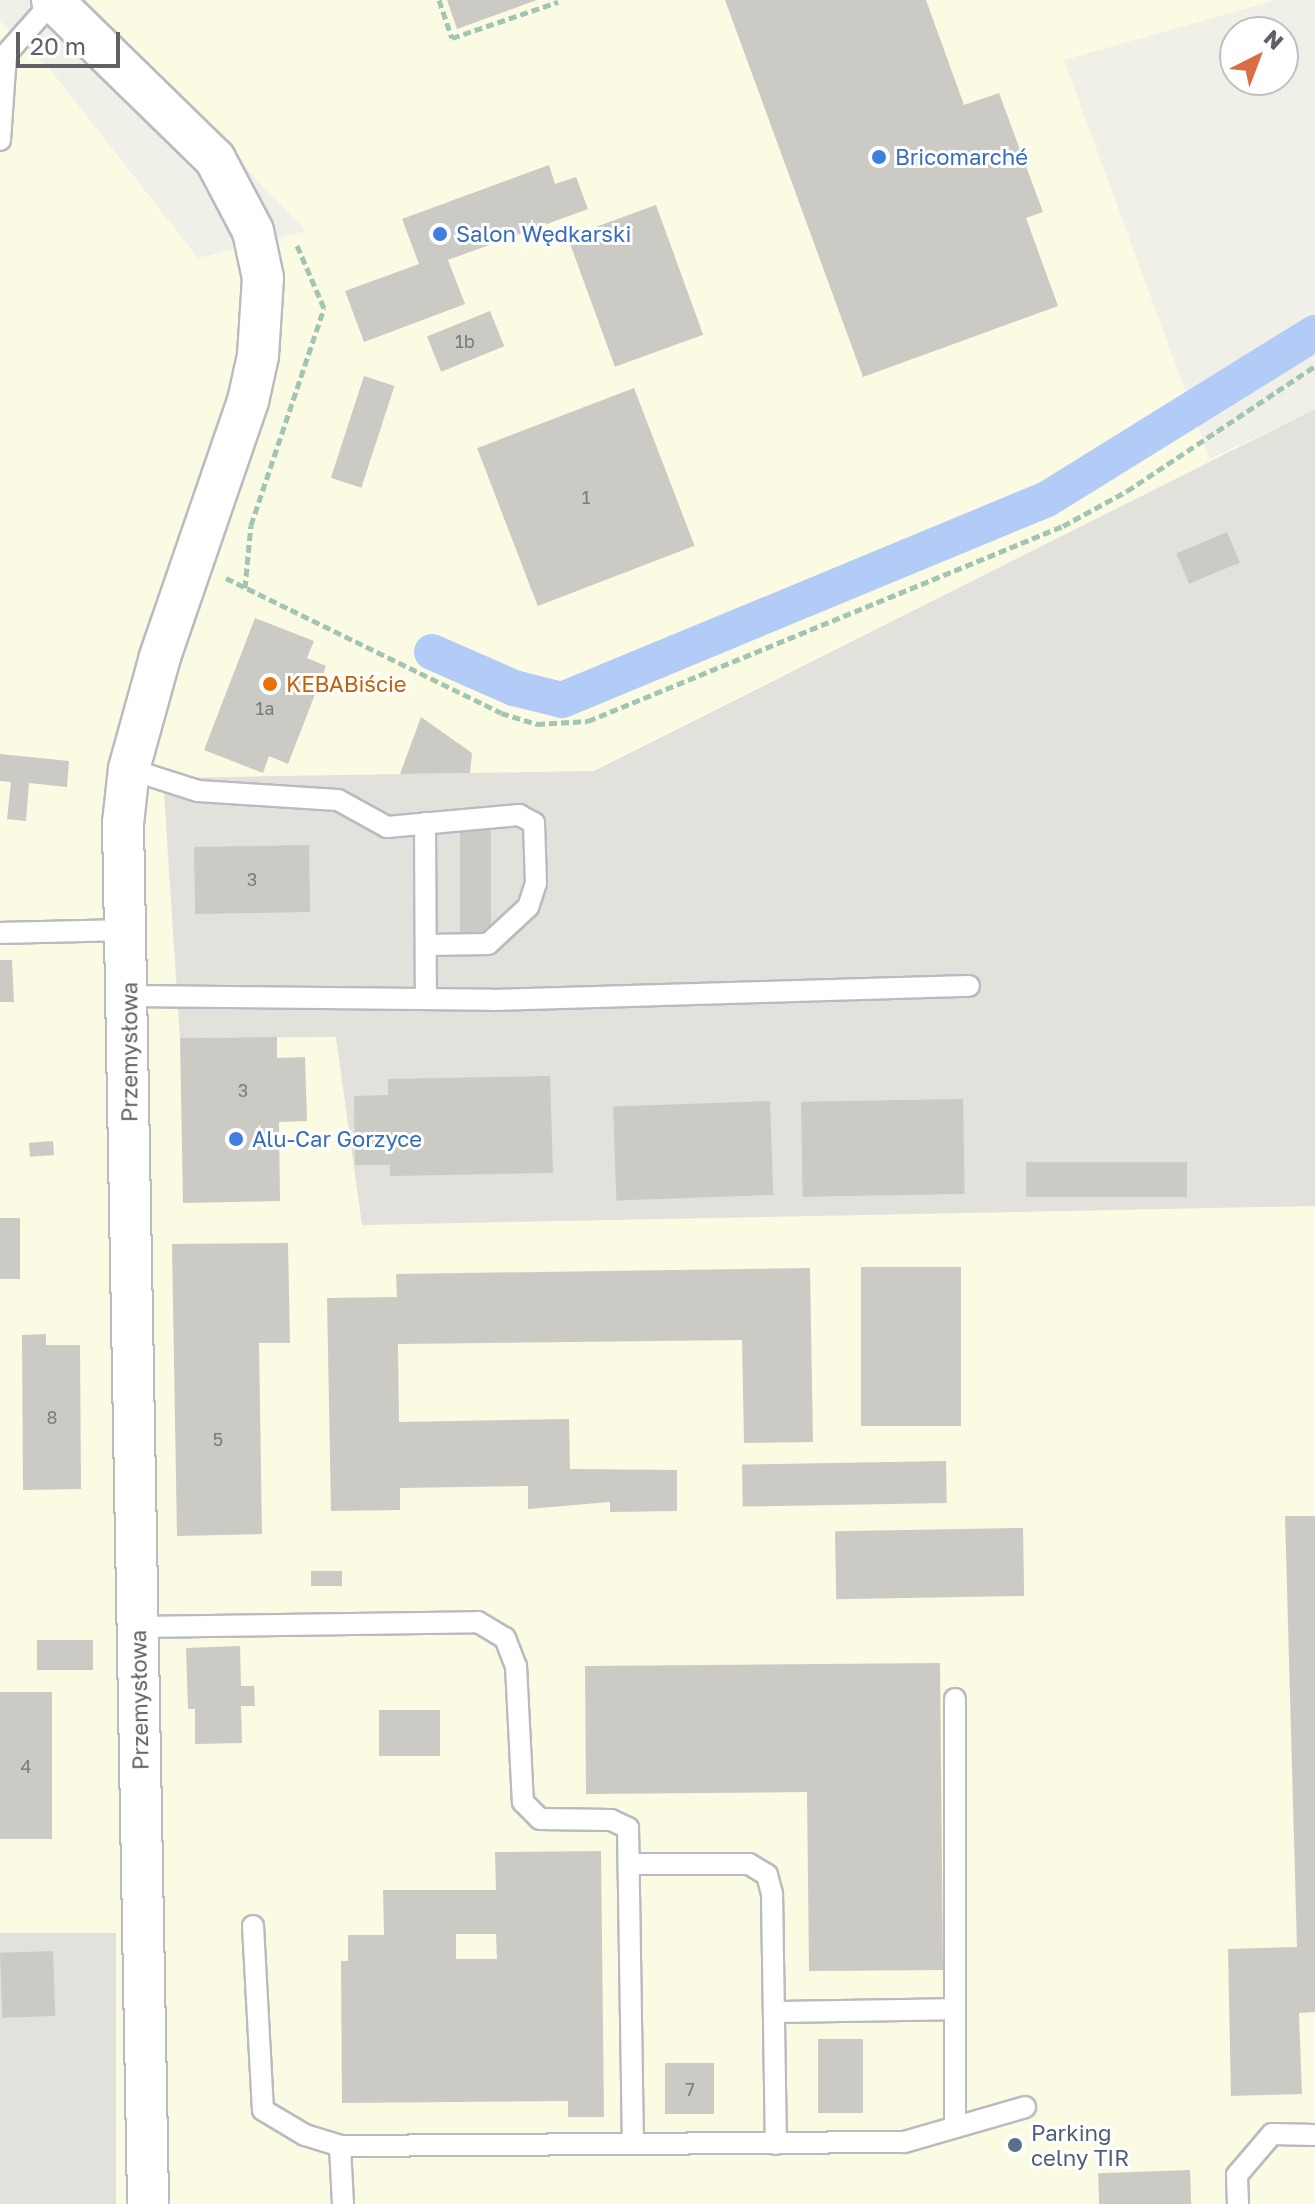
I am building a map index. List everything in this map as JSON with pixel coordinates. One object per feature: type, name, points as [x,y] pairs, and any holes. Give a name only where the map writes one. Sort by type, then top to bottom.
[{"type":"street","name":"Przemysłowa","points":[[52,0],[215,159],[253,231],[263,278],[258,356],[129,769],[123,823],[128,930],[128,1263],[148,2204]]},
{"type":"lane","points":[[0,140],[3,58],[52,0]]},
{"type":"lane","points":[[129,769],[198,791],[338,800],[387,827],[527,817],[534,823],[536,883],[528,907],[488,944],[427,945]]},
{"type":"lane","points":[[425,823],[426,999]]},
{"type":"lane","points":[[0,933],[128,930]]},
{"type":"lane","points":[[129,996],[426,999],[969,986]]},
{"type":"lane","points":[[137,1627],[478,1622],[494,1627],[512,1649],[516,1666],[523,1802],[540,1819],[622,1821],[628,1828],[633,2144]]},
{"type":"lane","points":[[955,1699],[955,2127]]},
{"type":"lane","points":[[630,1864],[749,1864],[767,1875],[772,1894],[776,2144]]},
{"type":"lane","points":[[253,1926],[263,2110],[305,2135],[340,2146],[904,2142],[1025,2107]]},
{"type":"lane","points":[[774,2012],[955,2009]]},
{"type":"lane","points":[[1238,2204],[1237,2175],[1272,2134],[1315,2135]]},
{"type":"lane","points":[[340,2146],[343,2204]]},
{"type":"path","points":[[439,0],[452,38],[558,2]]},
{"type":"path","points":[[192,562],[501,713],[561,726],[628,706],[1039,538],[1127,491],[1315,366]]},
{"type":"shaded area","points":[[86,0],[1276,0],[1064,60],[1210,459],[1315,409],[1315,2204],[0,2204],[0,21],[49,68],[198,258],[306,231]]},
{"type":"shaded area","points":[[1315,409],[1315,1206],[362,1225],[336,1037],[180,1038],[163,778],[594,771]]},
{"type":"shaded area","points":[[0,1933],[116,1933],[116,2204],[0,2204]]},
{"type":"building","points":[[447,0],[537,0],[457,29]]},
{"type":"building","points":[[725,0],[926,0],[964,105],[999,93],[1043,212],[1026,218],[1058,306],[863,377]]},
{"type":"building","points":[[549,165],[555,184],[576,177],[588,209],[448,260],[465,304],[364,342],[345,291],[419,264],[402,219]]},
{"type":"building","points":[[656,205],[703,335],[615,367],[568,237]]},
{"type":"building","points":[[490,311],[504,346],[441,372],[427,336]]},
{"type":"building","points":[[364,376],[394,386],[361,488],[331,478]]},
{"type":"building","points":[[634,388],[695,546],[538,606],[477,448]]},
{"type":"building","points":[[1227,532],[1240,562],[1189,584],[1176,553]]},
{"type":"building","points":[[255,618],[314,641],[307,658],[326,666],[288,764],[269,756],[263,773],[204,750]]},
{"type":"building","points":[[421,717],[472,753],[470,773],[400,774]]},
{"type":"building","points":[[0,754],[69,761],[67,787],[29,783],[26,821],[7,819],[11,782],[0,781]]},
{"type":"building","points":[[460,829],[491,829],[491,935],[460,935]]},
{"type":"building","points":[[309,845],[310,912],[195,914],[194,847]]},
{"type":"building","points":[[0,960],[12,960],[14,1002],[0,1002]]},
{"type":"building","points":[[277,1037],[277,1058],[305,1057],[307,1121],[279,1122],[280,1201],[183,1203],[180,1038]]},
{"type":"building","points":[[550,1076],[553,1173],[390,1176],[390,1165],[355,1165],[354,1096],[388,1095],[388,1079]]},
{"type":"building","points":[[963,1099],[965,1194],[803,1197],[801,1102]]},
{"type":"building","points":[[770,1101],[773,1195],[616,1200],[613,1106]]},
{"type":"building","points":[[53,1141],[54,1155],[30,1157],[29,1143]]},
{"type":"building","points":[[1026,1162],[1187,1162],[1187,1197],[1026,1197]]},
{"type":"building","points":[[0,1218],[20,1218],[20,1279],[0,1279]]},
{"type":"building","points":[[288,1243],[290,1343],[259,1343],[262,1534],[177,1536],[172,1244]]},
{"type":"building","points":[[861,1267],[961,1267],[961,1426],[861,1426]]},
{"type":"building","points":[[810,1268],[813,1442],[744,1443],[742,1340],[398,1344],[399,1422],[569,1419],[570,1469],[677,1470],[677,1511],[610,1512],[610,1502],[528,1509],[528,1486],[400,1488],[400,1510],[331,1511],[327,1298],[397,1297],[396,1274]]},
{"type":"building","points":[[46,1334],[46,1345],[80,1345],[81,1489],[23,1490],[22,1335]]},
{"type":"building","points":[[946,1461],[947,1503],[743,1507],[742,1465]]},
{"type":"building","points":[[1285,1516],[1315,1516],[1315,2012],[1299,2013],[1302,2094],[1231,2096],[1228,1949],[1297,1947]]},
{"type":"building","points":[[1023,1528],[1024,1596],[836,1599],[835,1531]]},
{"type":"building","points":[[311,1571],[342,1571],[342,1586],[311,1586]]},
{"type":"building","points":[[37,1640],[93,1640],[93,1670],[37,1670]]},
{"type":"building","points":[[240,1646],[241,1686],[254,1686],[255,1706],[241,1706],[242,1743],[195,1744],[195,1709],[188,1709],[186,1648]]},
{"type":"building","points":[[940,1663],[943,1970],[809,1971],[807,1792],[586,1794],[585,1666]]},
{"type":"building","points":[[0,1692],[52,1692],[52,1839],[0,1839]]},
{"type":"building","points":[[379,1710],[440,1710],[440,1756],[379,1756]]},
{"type":"building","points":[[601,1851],[604,2117],[568,2117],[568,2101],[342,2103],[341,1961],[348,1961],[348,1935],[384,1935],[383,1890],[496,1890],[495,1852]],"holes":[[[456,1934],[496,1934],[497,1959],[456,1959]]]},
{"type":"building","points":[[53,1951],[55,2016],[2,2018],[0,1953]]},
{"type":"building","points":[[818,2039],[863,2039],[863,2113],[818,2113]]},
{"type":"building","points":[[665,2063],[714,2063],[714,2114],[665,2114]]},
{"type":"building","points":[[1190,2170],[1191,2204],[1099,2204],[1098,2173]]},
{"type":"waterway","points":[[432,652],[514,688],[562,700],[1047,499],[1315,333]]},
{"type":"place","name":"Bricomarché","points":[[879,157]]},
{"type":"place","name":"Salon Wędkarski","points":[[440,234]]},
{"type":"place","name":"KEBABiście","points":[[270,684]]},
{"type":"place","name":"Alu-Car Gorzyce","points":[[236,1139]]},
{"type":"place","name":"Parking celny TIR","points":[[1015,2145]]}]
